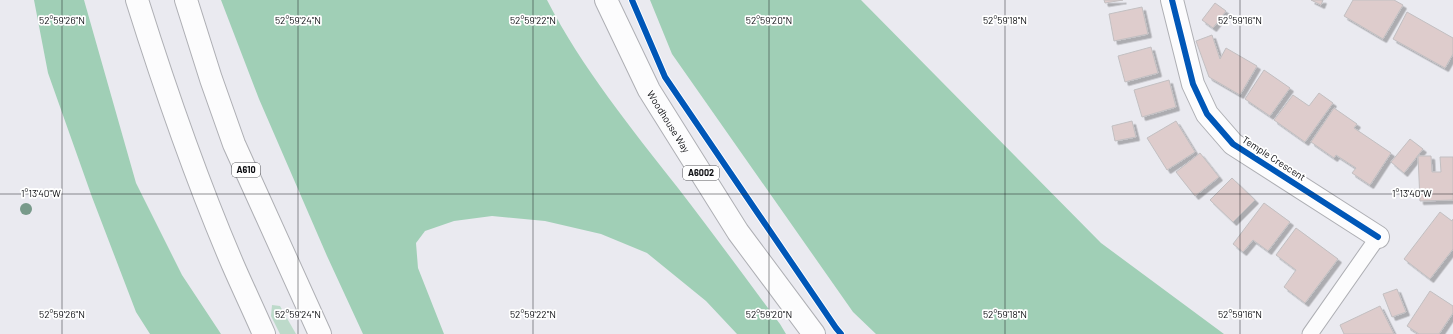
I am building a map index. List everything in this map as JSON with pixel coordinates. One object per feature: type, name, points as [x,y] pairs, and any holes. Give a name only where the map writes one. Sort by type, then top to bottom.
[{"type":"main road","points":[[137,0],[161,75],[198,176],[233,264],[264,334]]},
{"type":"main road","name":"A610","points":[[186,0],[211,79],[234,144],[320,334]]},
{"type":"main road","name":"Woodhouse Way","points":[[606,0],[649,90],[738,232],[814,334]]},
{"type":"main road","name":"Temple Crescent","points":[[1172,0],[1193,84],[1206,114],[1233,144],[1378,237]]},
{"type":"lane","points":[[1310,334],[1378,237]]},
{"type":"green space","points":[[34,0],[84,0],[136,183],[182,275],[221,334],[150,334],[136,312],[92,197],[48,73]]},
{"type":"green space","points":[[221,0],[547,0],[591,74],[704,222],[786,334],[737,334],[706,301],[647,253],[601,234],[545,221],[492,216],[454,221],[425,231],[416,243],[418,268],[444,334],[363,334],[327,256],[259,99]]},
{"type":"green space","points":[[650,0],[861,0],[1101,243],[1224,334],[876,334],[853,312],[672,54]]},
{"type":"green space","points":[[272,305],[280,306],[296,334],[280,334],[271,316]]},
{"type":"building","points":[[1104,0],[1123,0],[1105,3]]},
{"type":"building","points":[[1311,0],[1323,0],[1321,5]]},
{"type":"building","points":[[1353,0],[1394,0],[1403,5],[1383,39],[1344,16]]},
{"type":"building","points":[[1215,3],[1226,11],[1213,28],[1202,20]]},
{"type":"building","points":[[1142,7],[1148,34],[1114,41],[1109,14]]},
{"type":"building","points":[[1407,12],[1453,38],[1453,54],[1445,68],[1393,39]]},
{"type":"building","points":[[1212,35],[1220,59],[1226,48],[1257,66],[1240,95],[1209,77],[1196,41]]},
{"type":"building","points":[[1151,47],[1158,73],[1125,82],[1118,56]]},
{"type":"building","points":[[1264,70],[1290,88],[1270,116],[1245,99]]},
{"type":"building","points":[[1169,80],[1176,107],[1142,117],[1134,90]]},
{"type":"building","points":[[1319,93],[1333,103],[1305,142],[1274,120],[1293,95],[1309,106]]},
{"type":"building","points":[[1334,108],[1357,124],[1354,128],[1391,153],[1370,185],[1352,173],[1356,168],[1336,155],[1334,158],[1311,142]]},
{"type":"building","points":[[1132,121],[1136,137],[1115,141],[1112,126]]},
{"type":"building","points":[[1176,121],[1195,152],[1167,170],[1147,138]]},
{"type":"building","points":[[1410,139],[1423,149],[1404,173],[1391,162]]},
{"type":"building","points":[[1200,153],[1219,177],[1195,196],[1176,172]]},
{"type":"building","points":[[1418,156],[1431,156],[1432,172],[1441,172],[1440,157],[1453,157],[1453,200],[1420,201]]},
{"type":"building","points":[[1232,178],[1255,200],[1233,222],[1210,200]]},
{"type":"building","points":[[1264,203],[1290,222],[1268,251],[1253,240],[1243,252],[1233,244]]},
{"type":"building","points":[[1440,212],[1452,221],[1453,219],[1453,249],[1430,279],[1404,259]]},
{"type":"building","points":[[1296,228],[1338,259],[1305,303],[1284,287],[1296,270],[1276,255]]},
{"type":"building","points":[[1397,289],[1406,312],[1392,317],[1383,294]]},
{"type":"building","points":[[1430,291],[1453,306],[1453,313],[1439,334],[1419,334],[1407,326]]},
{"type":"building","points":[[1380,306],[1394,334],[1344,334],[1340,325]]},
{"type":"cycle path","points":[[632,0],[665,77],[841,334]]},
{"type":"cycle path","points":[[1172,0],[1193,84],[1207,114],[1233,144],[1378,237]]}]
